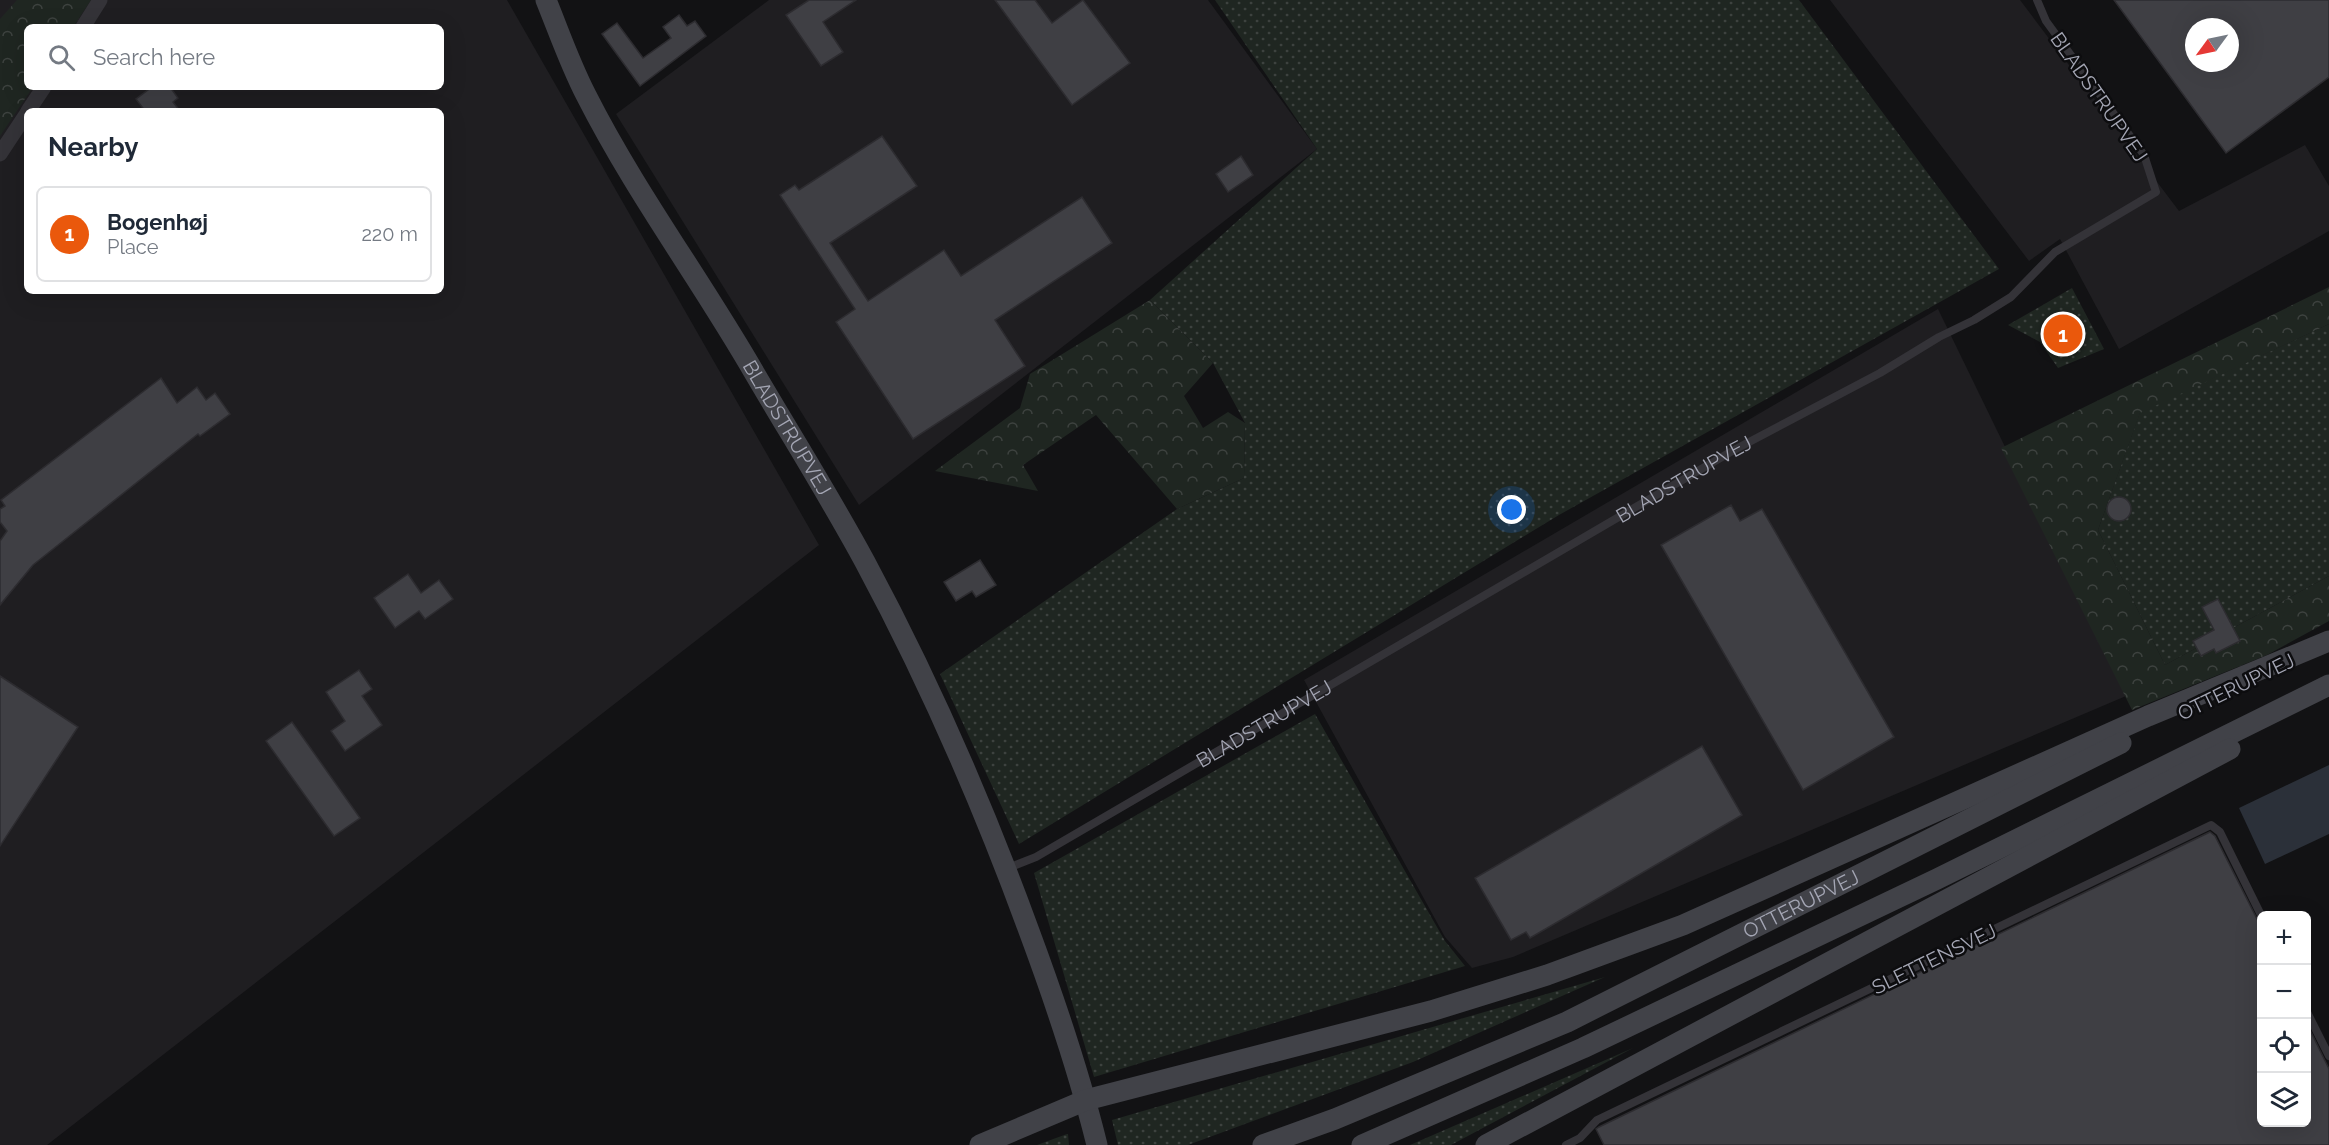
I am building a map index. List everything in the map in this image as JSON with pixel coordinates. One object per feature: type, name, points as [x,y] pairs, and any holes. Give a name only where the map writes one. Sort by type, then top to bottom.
[{"type":"main road","name":"BLADSTRUPVEJ","points":[[546,0],[585,93],[627,169],[751,366],[865,562],[939,709],[1007,868],[1086,1100],[1097,1144]]},
{"type":"main road","points":[[980,1145],[1086,1100],[1431,1011],[1547,975],[1683,925],[2148,716],[2329,641]]},
{"type":"main road","name":"OTTERUPVEJ","points":[[1263,1145],[1335,1119],[1567,1022],[1929,838],[2329,641]]},
{"type":"main road","name":"OTTERUPVEJ","points":[[1362,1145],[1604,1038],[1937,879],[2329,685]]},
{"type":"main road","points":[[1486,1145],[2329,697]]},
{"type":"street","points":[[85,24],[100,0]]},
{"type":"street","points":[[31,108],[42,90]]},
{"type":"street","points":[[0,154],[24,118]]},
{"type":"lane","name":"BLADSTRUPVEJ","points":[[1007,868],[1036,857],[1734,450],[1880,373],[1939,337],[1974,320],[2010,297],[2055,252],[2156,192],[2144,155],[2046,21],[2037,0]]},
{"type":"lane","name":"SLETTENSVEJ","points":[[1566,1145],[1580,1138],[1597,1120],[2211,825],[2220,832],[2259,911]]},
{"type":"lane","points":[[2311,1018],[2329,1056]]},
{"type":"shaded area","points":[[0,0],[507,0],[819,545],[47,1145],[0,1145]]},
{"type":"shaded area","points":[[769,0],[1208,0],[1317,149],[859,505],[616,114]]},
{"type":"shaded area","points":[[1830,0],[2020,0],[2179,211],[2305,145],[2329,186],[2329,231],[2119,349],[2060,239],[2029,261]]},
{"type":"shaded area","points":[[1938,309],[2126,696],[1513,957],[1472,968],[1445,937],[1304,680]]},
{"type":"shaded area","points":[[2329,765],[2329,834],[2265,864],[2239,808]]},
{"type":"green space","points":[[17,0],[91,0],[75,24],[24,24],[24,90],[31,90],[0,136],[0,19]]},
{"type":"green space","points":[[1215,0],[1799,0],[1999,269],[1559,515],[1019,844],[940,674],[1177,509],[1244,478],[1245,423],[1213,363],[1150,300],[1317,149]]},
{"type":"green space","points":[[2329,287],[2329,324],[2140,413],[2098,530],[2165,665],[2329,576],[2329,621],[2267,655],[2132,710],[2001,448]]},
{"type":"green space","points":[[2072,288],[2104,349],[2058,368],[2040,342],[2008,325]]},
{"type":"green space","points":[[1150,300],[1213,363],[1184,396],[1203,428],[1228,412],[1245,423],[1244,478],[1177,509],[1096,415],[1023,465],[1038,491],[935,471],[1020,408],[1030,374]]},
{"type":"green space","points":[[2329,324],[2329,576],[2165,665],[2098,530],[2140,412]]},
{"type":"green space","points":[[1315,714],[1445,941],[1465,966],[1094,1077],[1034,873]]},
{"type":"green space","points":[[1605,977],[1413,1062],[1188,1145],[1118,1145],[1112,1120]]},
{"type":"green space","points":[[1633,1048],[1451,1145],[1410,1145]]},
{"type":"green space","points":[[1067,1134],[1069,1145],[1037,1145]]},
{"type":"building","points":[[809,0],[856,0],[823,22],[843,52],[821,66],[786,15]]},
{"type":"building","points":[[995,0],[1035,0],[1052,23],[1083,0],[1130,63],[1072,105]]},
{"type":"building","points":[[2114,0],[2329,0],[2329,77],[2226,153]]},
{"type":"building","points":[[679,15],[687,26],[695,21],[706,36],[640,86],[602,34],[617,23],[643,58],[671,38],[663,27]]},
{"type":"building","points":[[148,90],[172,90],[178,98],[173,102],[178,108],[143,108],[136,99]]},
{"type":"building","points":[[882,136],[917,186],[830,243],[868,301],[944,250],[961,276],[1082,197],[1112,243],[995,320],[1025,366],[913,439],[836,322],[855,309],[780,195],[795,185],[799,190]]},
{"type":"building","points":[[1241,156],[1253,175],[1228,192],[1216,174]]},
{"type":"building","points":[[161,378],[177,403],[197,387],[206,400],[215,393],[230,414],[200,436],[198,434],[33,565],[0,605],[0,541],[7,531],[0,522],[0,509],[5,506],[1,500]]},
{"type":"building","points":[[2119,497],[2124,498],[2130,504],[2130,514],[2124,520],[2119,521],[2114,520],[2108,514],[2107,509],[2108,504],[2114,498]]},
{"type":"building","points":[[1731,505],[1740,521],[1762,509],[1894,737],[1803,790],[1661,545]]},
{"type":"building","points":[[980,560],[996,585],[976,597],[972,591],[956,601],[944,582]]},
{"type":"building","points":[[408,574],[421,593],[439,580],[453,599],[425,619],[419,611],[395,628],[374,598]]},
{"type":"building","points":[[2218,599],[2240,641],[2216,653],[2214,649],[2201,656],[2193,641],[2214,630],[2202,607]]},
{"type":"building","points":[[359,670],[372,689],[362,696],[382,725],[345,751],[331,731],[345,721],[326,692]]},
{"type":"building","points":[[0,676],[78,727],[0,846]]},
{"type":"building","points":[[292,722],[360,818],[334,836],[266,741]]},
{"type":"building","points":[[1702,746],[1742,815],[1530,938],[1526,932],[1511,940],[1475,878]]},
{"type":"building","points":[[2210,832],[2215,836],[2257,919],[2257,1127],[2311,1127],[2311,1032],[2329,1069],[2329,1145],[1604,1145],[1596,1129]]},
{"type":"place","name":"Bogenhøj","points":[[2063,334]]}]
